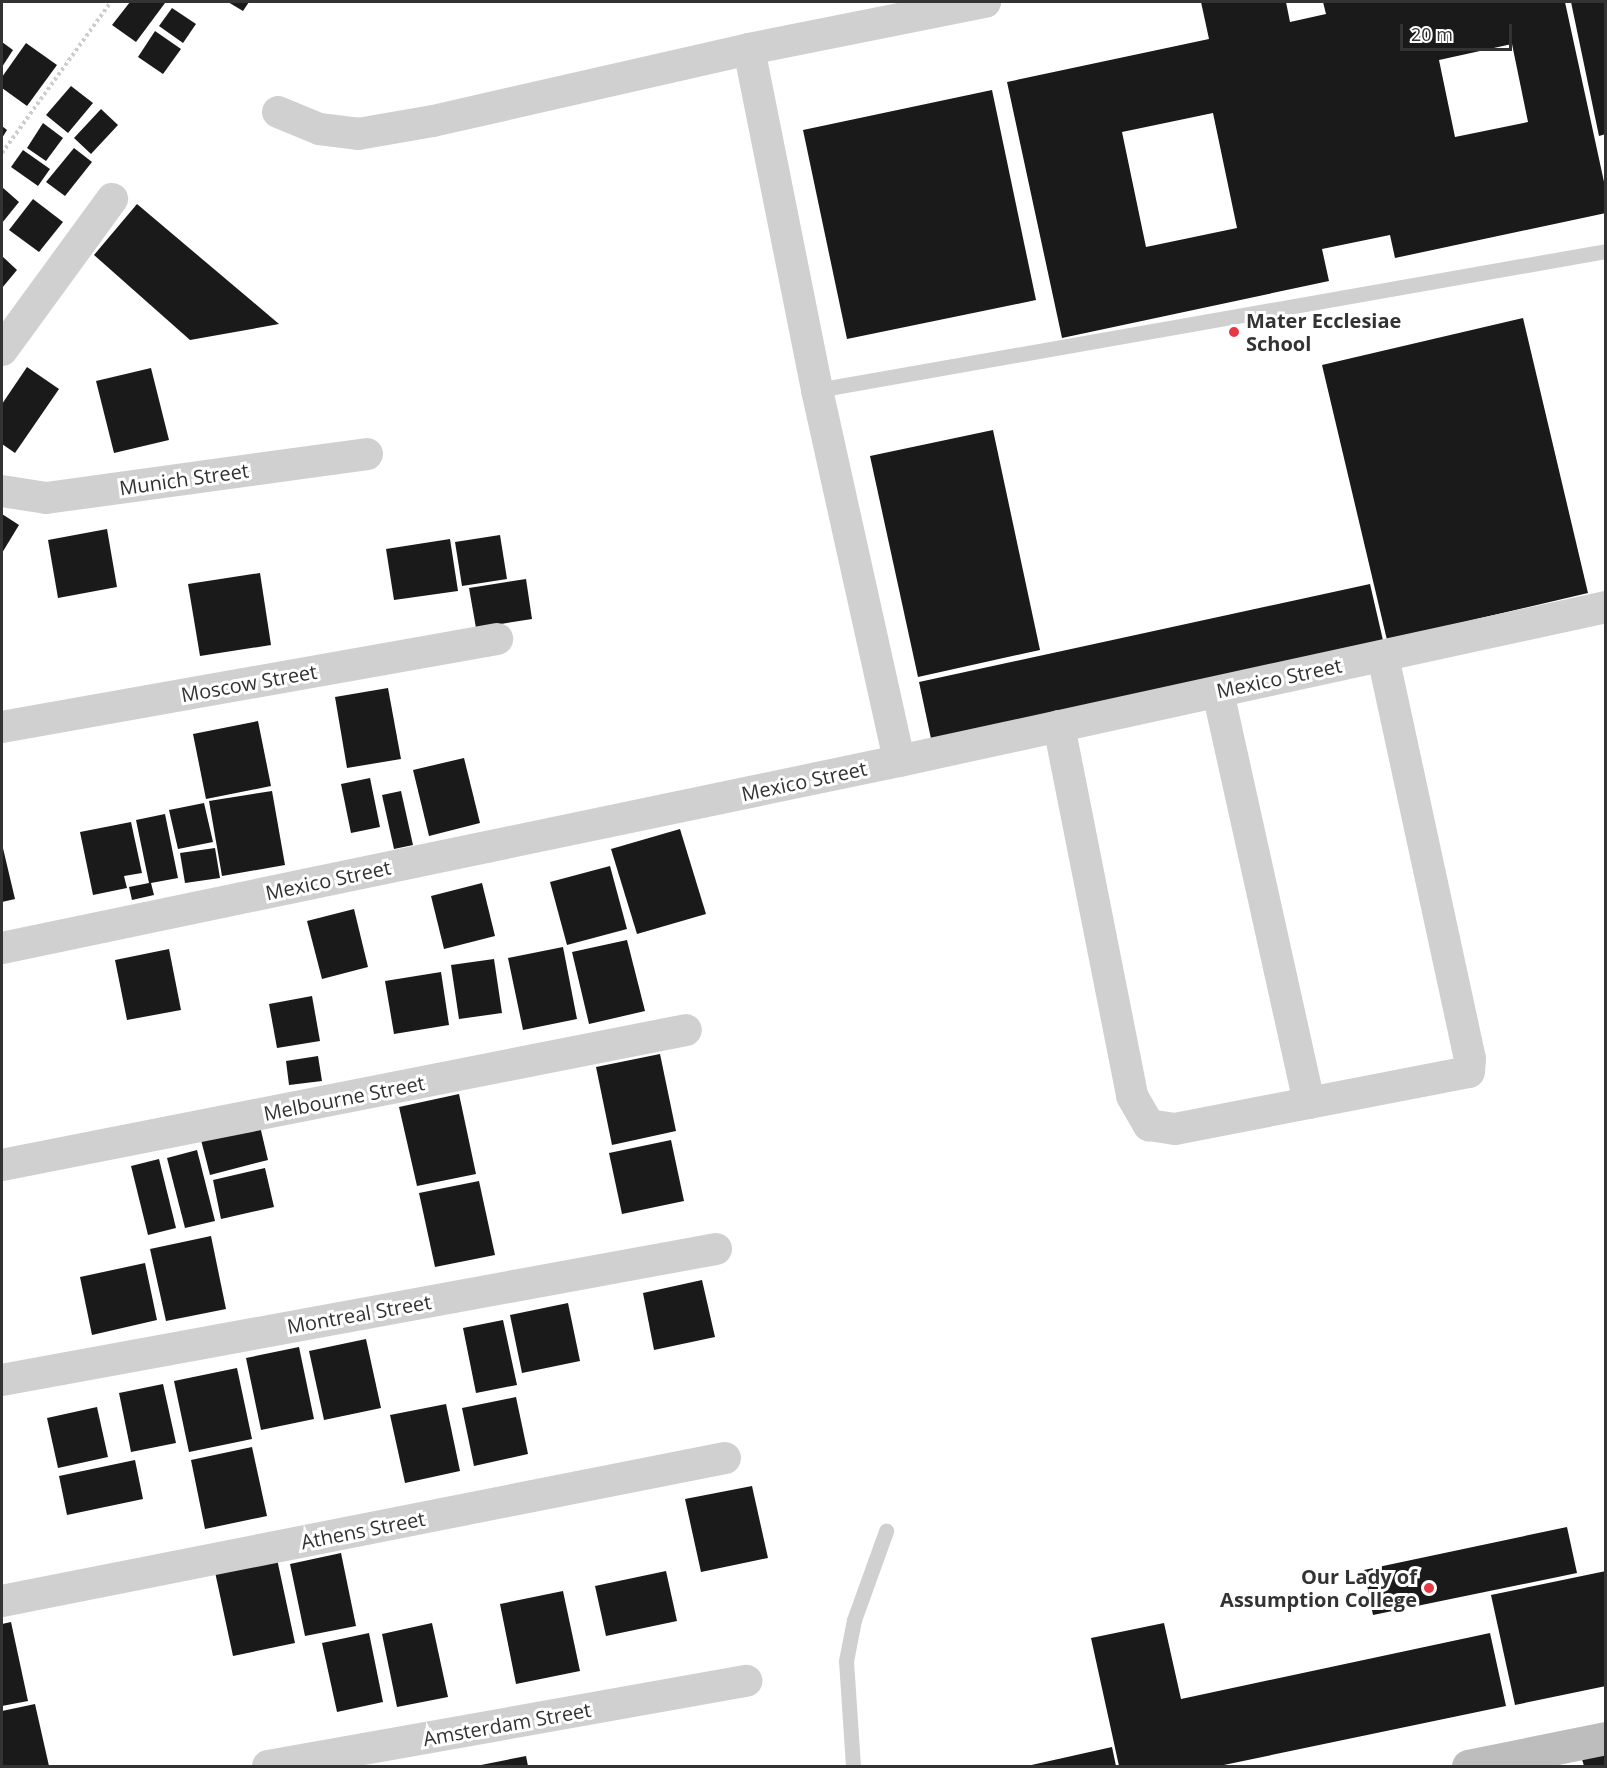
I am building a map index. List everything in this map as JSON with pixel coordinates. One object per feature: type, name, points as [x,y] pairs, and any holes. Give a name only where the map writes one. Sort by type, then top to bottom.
[{"type":"main road","points":[[1468,1767],[1605,1738]]},
{"type":"street","points":[[278,112],[319,129],[358,134],[433,121],[749,49],[986,2]]},
{"type":"street","points":[[749,49],[817,390],[899,761]]},
{"type":"street","points":[[2,350],[112,199]]},
{"type":"street","name":"Munich Street","points":[[2,491],[46,498],[367,454]]},
{"type":"street","name":"Mexico Street","points":[[2,948],[899,761],[1605,607]]},
{"type":"street","name":"Moscow Street","points":[[2,727],[497,639]]},
{"type":"street","points":[[1059,726],[1132,1096],[1149,1125],[1175,1129],[1469,1072],[1470,1059],[1383,656]]},
{"type":"street","points":[[1218,692],[1309,1103]]},
{"type":"street","name":"Melbourne Street","points":[[2,1165],[686,1030]]},
{"type":"street","name":"Montreal Street","points":[[2,1380],[716,1249]]},
{"type":"street","name":"Athens Street","points":[[2,1601],[725,1458]]},
{"type":"street","name":"Amsterdam Street","points":[[268,1767],[747,1681]]},
{"type":"lane","points":[[817,390],[1605,251]]},
{"type":"lane","points":[[853,1767],[846,1661],[854,1620],[886,1531]]},
{"type":"path","points":[[2,153],[111,2]]},
{"type":"building","points":[[130,2],[165,3],[136,42],[112,25]]},
{"type":"building","points":[[228,2],[249,2],[243,11]]},
{"type":"building","points":[[1201,2],[1286,2],[1290,22],[1326,14],[1323,2],[1565,2],[1606,191],[1606,213],[1395,258],[1390,235],[1322,249],[1329,281],[1062,338],[1007,82],[1209,39]],"holes":[[[1512,44],[1528,122],[1455,137],[1439,60]],[[1213,113],[1237,228],[1146,247],[1122,132]]]},
{"type":"building","points":[[1571,2],[1606,2],[1606,134],[1599,136]]},
{"type":"building","points":[[172,8],[196,24],[183,43],[159,26]]},
{"type":"building","points":[[155,31],[181,49],[163,74],[138,57]]},
{"type":"building","points":[[2,42],[13,50],[2,67]]},
{"type":"building","points":[[26,43],[57,65],[27,106],[2,88],[2,77]]},
{"type":"building","points":[[71,86],[93,103],[68,133],[46,115]]},
{"type":"building","points":[[992,90],[1036,300],[847,339],[803,130]]},
{"type":"building","points":[[101,109],[118,125],[91,154],[74,138]]},
{"type":"building","points":[[43,123],[63,138],[46,161],[27,148]]},
{"type":"building","points":[[2,126],[7,130],[2,138]]},
{"type":"building","points":[[74,148],[92,162],[65,196],[46,182]]},
{"type":"building","points":[[23,150],[50,169],[38,186],[11,167]]},
{"type":"building","points":[[2,187],[19,202],[2,223]]},
{"type":"building","points":[[33,199],[63,222],[39,252],[9,230]]},
{"type":"building","points":[[137,204],[279,324],[190,340],[94,255]]},
{"type":"building","points":[[2,256],[17,270],[2,288]]},
{"type":"building","points":[[1523,318],[1588,593],[1387,640],[1322,365]]},
{"type":"building","points":[[27,367],[59,389],[15,453],[2,444],[2,404]]},
{"type":"building","points":[[151,368],[169,440],[114,453],[96,381]]},
{"type":"building","points":[[993,430],[1040,650],[918,677],[870,456]]},
{"type":"building","points":[[2,514],[19,525],[2,553]]},
{"type":"building","points":[[107,529],[117,587],[58,598],[48,540]]},
{"type":"building","points":[[500,535],[507,579],[462,586],[455,542]]},
{"type":"building","points":[[450,539],[458,591],[394,600],[386,549]]},
{"type":"building","points":[[260,573],[271,645],[200,656],[188,584]]},
{"type":"building","points":[[526,579],[532,619],[476,628],[469,588]]},
{"type":"building","points":[[1370,584],[1385,649],[933,748],[919,682]]},
{"type":"building","points":[[388,688],[401,759],[347,768],[335,697]]},
{"type":"building","points":[[258,721],[271,786],[206,799],[193,734]]},
{"type":"building","points":[[464,758],[480,823],[429,836],[413,770]]},
{"type":"building","points":[[370,778],[380,827],[351,833],[341,784]]},
{"type":"building","points":[[272,791],[285,865],[222,876],[209,801]]},
{"type":"building","points":[[401,791],[413,845],[394,849],[382,795]]},
{"type":"building","points":[[204,803],[213,842],[178,849],[169,810]]},
{"type":"building","points":[[165,814],[178,878],[151,883],[154,895],[132,900],[129,887],[149,883],[136,820]]},
{"type":"building","points":[[131,822],[142,873],[124,876],[127,888],[93,895],[80,832]]},
{"type":"building","points":[[680,829],[706,914],[637,934],[611,849]]},
{"type":"building","points":[[2,844],[15,899],[2,902]]},
{"type":"building","points":[[215,848],[220,878],[185,883],[180,853]]},
{"type":"building","points":[[610,866],[627,929],[567,945],[550,882]]},
{"type":"building","points":[[482,883],[495,936],[444,949],[431,896]]},
{"type":"building","points":[[354,909],[368,967],[322,979],[307,921]]},
{"type":"building","points":[[627,940],[645,1011],[589,1024],[572,952]]},
{"type":"building","points":[[563,947],[577,1019],[523,1030],[508,958]]},
{"type":"building","points":[[169,949],[181,1010],[127,1020],[115,960]]},
{"type":"building","points":[[494,959],[502,1013],[459,1019],[451,965]]},
{"type":"building","points":[[441,972],[449,1025],[394,1034],[385,981]]},
{"type":"building","points":[[312,996],[320,1041],[277,1048],[269,1004]]},
{"type":"building","points":[[660,1054],[676,1131],[612,1145],[596,1067]]},
{"type":"building","points":[[318,1056],[322,1081],[289,1085],[286,1061]]},
{"type":"building","points":[[459,1094],[476,1174],[417,1186],[399,1107]]},
{"type":"building","points":[[259,1122],[268,1160],[210,1175],[200,1136]]},
{"type":"building","points":[[671,1140],[684,1201],[622,1214],[609,1153]]},
{"type":"building","points":[[197,1150],[215,1221],[185,1228],[167,1158]]},
{"type":"building","points":[[159,1159],[176,1228],[148,1235],[131,1166]]},
{"type":"building","points":[[265,1168],[274,1207],[221,1219],[213,1180]]},
{"type":"building","points":[[479,1181],[495,1255],[435,1267],[419,1193]]},
{"type":"building","points":[[211,1236],[226,1309],[166,1321],[150,1249]]},
{"type":"building","points":[[145,1263],[157,1320],[92,1335],[80,1277]]},
{"type":"building","points":[[702,1280],[715,1337],[654,1350],[643,1293]]},
{"type":"building","points":[[568,1303],[580,1361],[522,1373],[510,1315]]},
{"type":"building","points":[[503,1320],[517,1385],[476,1393],[463,1328]]},
{"type":"building","points":[[366,1339],[381,1408],[324,1420],[309,1351]]},
{"type":"building","points":[[299,1347],[314,1419],[261,1430],[246,1358]]},
{"type":"building","points":[[237,1368],[252,1439],[189,1452],[174,1381]]},
{"type":"building","points":[[163,1384],[176,1443],[131,1452],[119,1393]]},
{"type":"building","points":[[516,1397],[528,1454],[474,1466],[462,1408]]},
{"type":"building","points":[[446,1404],[460,1471],[405,1483],[390,1415]]},
{"type":"building","points":[[97,1407],[108,1457],[58,1468],[47,1418]]},
{"type":"building","points":[[252,1447],[267,1516],[205,1529],[191,1460]]},
{"type":"building","points":[[135,1460],[143,1499],[67,1515],[59,1476]]},
{"type":"building","points":[[752,1486],[768,1558],[701,1572],[685,1499]]},
{"type":"building","points":[[1567,1527],[1577,1573],[1373,1615],[1364,1570]]},
{"type":"building","points":[[341,1553],[356,1626],[305,1636],[290,1564]]},
{"type":"building","points":[[277,1559],[295,1643],[233,1656],[215,1572]]},
{"type":"building","points":[[666,1571],[677,1621],[606,1636],[595,1586]]},
{"type":"building","points":[[1606,1571],[1606,1686],[1515,1705],[1491,1595]]},
{"type":"building","points":[[563,1591],[580,1671],[516,1684],[500,1604]]},
{"type":"building","points":[[11,1622],[28,1701],[2,1706],[2,1624]]},
{"type":"building","points":[[432,1623],[448,1697],[397,1707],[382,1634]]},
{"type":"building","points":[[1164,1623],[1181,1699],[1490,1633],[1506,1706],[1219,1766],[1119,1766],[1091,1638]]},
{"type":"building","points":[[369,1633],[383,1702],[337,1712],[322,1643]]},
{"type":"building","points":[[35,1704],[49,1766],[2,1766],[2,1711]]},
{"type":"building","points":[[1112,1747],[1116,1766],[1027,1766]]},
{"type":"building","points":[[1606,1751],[1606,1766],[1584,1766],[1581,1756]]},
{"type":"building","points":[[526,1756],[528,1766],[481,1766],[481,1765]]},
{"type":"place","name":"Mater Ecclesiae School","points":[[1234,332]]},
{"type":"place","name":"Our Lady of Assumption College","points":[[1429,1588]]}]
